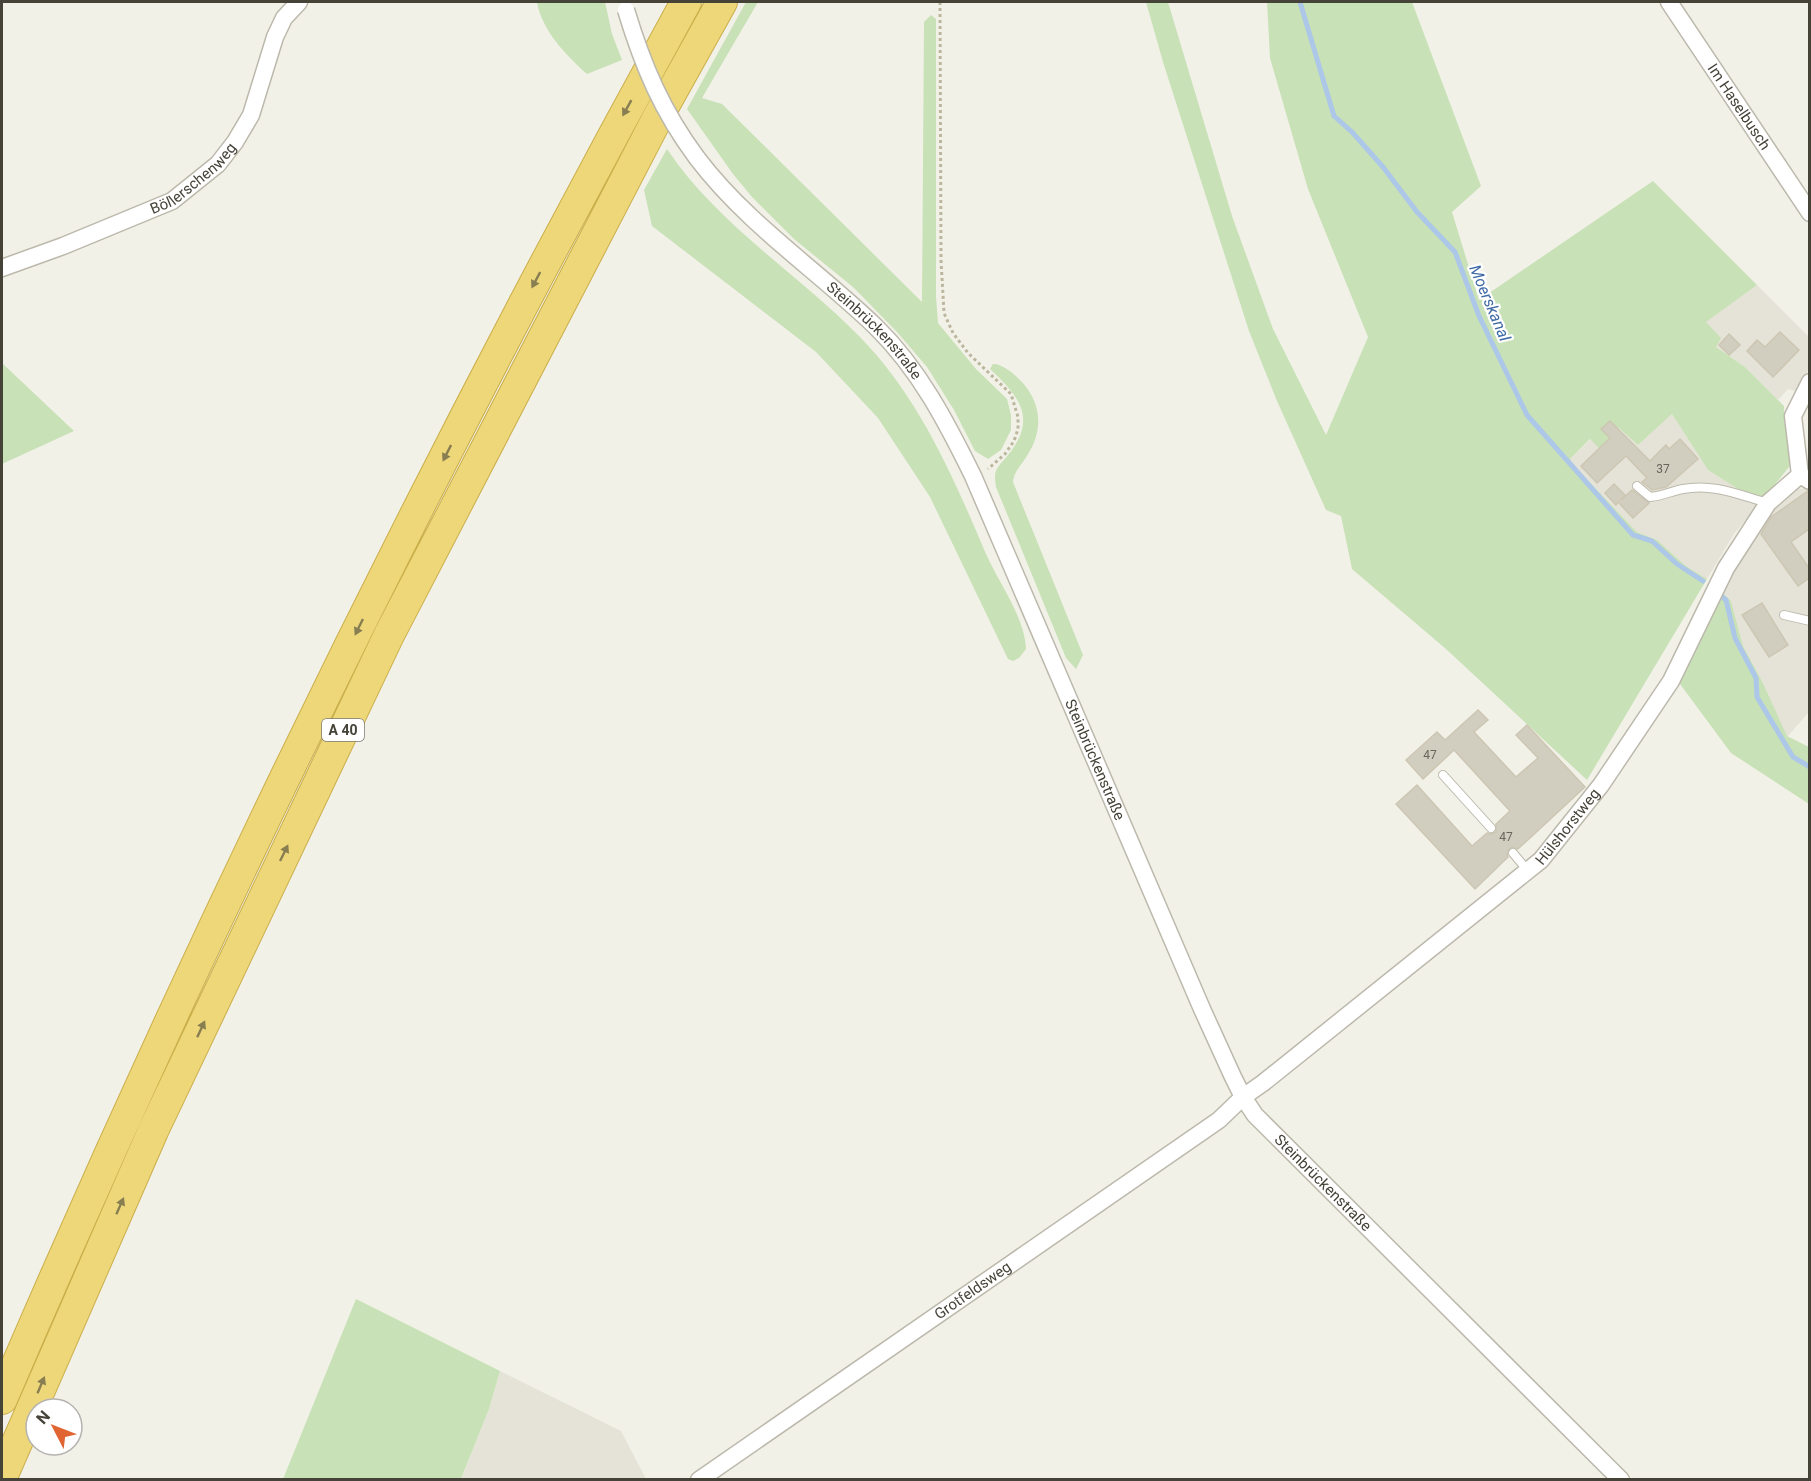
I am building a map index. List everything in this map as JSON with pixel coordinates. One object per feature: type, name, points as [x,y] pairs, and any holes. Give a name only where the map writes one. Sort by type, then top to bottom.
[{"type":"highway","name":"A 40","points":[[2,1399],[239,871],[491,366],[598,161],[686,2]]},
{"type":"highway","name":"A 40","points":[[2,1477],[153,1131],[389,635],[659,115],[722,2]]},
{"type":"street","name":"Böllerschenweg","points":[[2,268],[63,246],[172,201],[218,164],[235,142],[251,115],[275,37],[284,18],[299,2]]},
{"type":"street","name":"Im Haselbusch","points":[[1669,2],[1809,213]]},
{"type":"street","name":"Steinbrückenstraße","points":[[625,6],[639,53],[652,85],[670,119],[697,158],[730,196],[877,329],[908,364],[933,400],[973,476],[1202,1009],[1243,1097],[1264,1123],[1621,1479]]},
{"type":"street","name":"Hülshorstweg","points":[[1243,1097],[1541,860],[1601,784],[1671,681],[1726,568],[1768,503],[1805,478],[1793,416],[1809,382]]},
{"type":"street","name":"Grotfeldsweg","points":[[699,1479],[1219,1120],[1243,1097]]},
{"type":"lane","points":[[1637,486],[1650,497],[1682,489],[1704,487],[1723,489],[1768,503]]},
{"type":"lane","points":[[1784,615],[1809,621]]},
{"type":"lane","points":[[1443,775],[1491,828]]},
{"type":"lane","points":[[1513,853],[1528,871]]},
{"type":"path","points":[[940,2],[941,260],[944,313],[953,333],[968,353],[1011,394],[1018,417],[1018,429],[1014,441],[1005,454],[987,469],[973,476]]},
{"type":"shaded area","points":[[1757,285],[1809,337],[1809,369],[1795,391],[1788,389],[1778,400],[1745,367],[1716,347],[1705,322]]},
{"type":"shaded area","points":[[1672,414],[1708,470],[1760,503],[1734,534],[1707,579],[1686,566],[1657,540],[1637,532],[1570,459],[1591,439],[1619,428],[1638,445]]},
{"type":"shaded area","points":[[1809,488],[1809,712],[1787,737],[1763,683],[1743,646],[1731,601],[1719,589],[1774,507],[1797,489]]},
{"type":"shaded area","points":[[500,1371],[621,1431],[646,1479],[461,1480],[489,1409]]},
{"type":"green space","points":[[537,2],[605,2],[612,34],[622,60],[587,74],[563,51],[549,33]]},
{"type":"green space","points":[[746,2],[758,2],[702,98],[722,104],[922,302],[924,22],[931,15],[936,19],[936,297],[938,323],[976,369],[1007,399],[1011,415],[1011,430],[1001,450],[988,459],[975,451],[954,410],[927,367],[897,332],[853,287],[794,239],[752,197],[687,109]]},
{"type":"green space","points":[[1146,2],[1168,2],[1232,216],[1273,329],[1326,435],[1368,337],[1308,189],[1270,58],[1267,2],[1412,2],[1481,186],[1452,212],[1479,300],[1653,181],[1757,285],[1706,322],[1721,338],[1716,347],[1745,367],[1784,406],[1784,420],[1793,462],[1760,503],[1708,470],[1672,414],[1638,445],[1619,428],[1599,448],[1590,439],[1570,459],[1637,532],[1657,540],[1686,566],[1707,579],[1587,780],[1446,649],[1352,569],[1341,516],[1326,510],[1277,401],[1249,331]]},
{"type":"green space","points":[[667,149],[709,201],[859,336],[900,385],[933,439],[1016,613],[1025,637],[1026,649],[1019,658],[1013,661],[1008,659],[930,497],[878,418],[816,352],[652,226],[644,190]]},
{"type":"green space","points":[[2,363],[74,431],[2,464]]},
{"type":"green space","points":[[993,364],[1004,368],[1021,381],[1028,389],[1036,407],[1038,425],[1033,445],[1015,474],[1013,482],[1083,655],[1076,669],[1066,658],[996,487],[997,469],[1017,442],[1022,430],[1023,419],[1016,398],[990,369]]},
{"type":"green space","points":[[1719,589],[1731,601],[1743,646],[1787,736],[1809,747],[1809,804],[1731,753],[1677,680]]},
{"type":"green space","points":[[356,1299],[500,1371],[489,1409],[461,1479],[283,1479]]},
{"type":"building","points":[[1780,332],[1799,350],[1773,377],[1747,351],[1757,340],[1765,347]]},
{"type":"building","points":[[1729,334],[1740,345],[1729,355],[1719,345]]},
{"type":"building","points":[[1610,421],[1650,461],[1666,445],[1669,449],[1680,439],[1698,459],[1666,487],[1652,490],[1642,482],[1647,478],[1626,456],[1597,483],[1581,466],[1610,438],[1601,429]]},
{"type":"building","points":[[1614,484],[1625,495],[1621,500],[1632,490],[1649,503],[1633,518],[1618,502],[1616,505],[1605,493]]},
{"type":"building","points":[[1808,491],[1809,529],[1791,542],[1809,568],[1809,578],[1798,586],[1761,534],[1771,517]]},
{"type":"building","points":[[1762,603],[1788,645],[1769,657],[1742,615]]},
{"type":"building","points":[[1478,710],[1488,720],[1474,732],[1516,777],[1538,758],[1516,735],[1527,725],[1585,787],[1518,849],[1512,847],[1509,849],[1508,857],[1475,889],[1396,804],[1417,785],[1472,846],[1487,833],[1496,832],[1496,824],[1510,811],[1454,750],[1423,779],[1406,760],[1437,732],[1445,740]]},
{"type":"waterway","name":"Moerskanal","points":[[1300,2],[1334,116],[1352,132],[1383,167],[1417,212],[1455,252],[1479,316],[1527,415],[1633,535],[1652,541],[1677,564],[1703,581]]},
{"type":"waterway","name":"Moerskanal","points":[[1719,594],[1726,600],[1735,638],[1756,678],[1757,697],[1793,757],[1810,767]]}]
